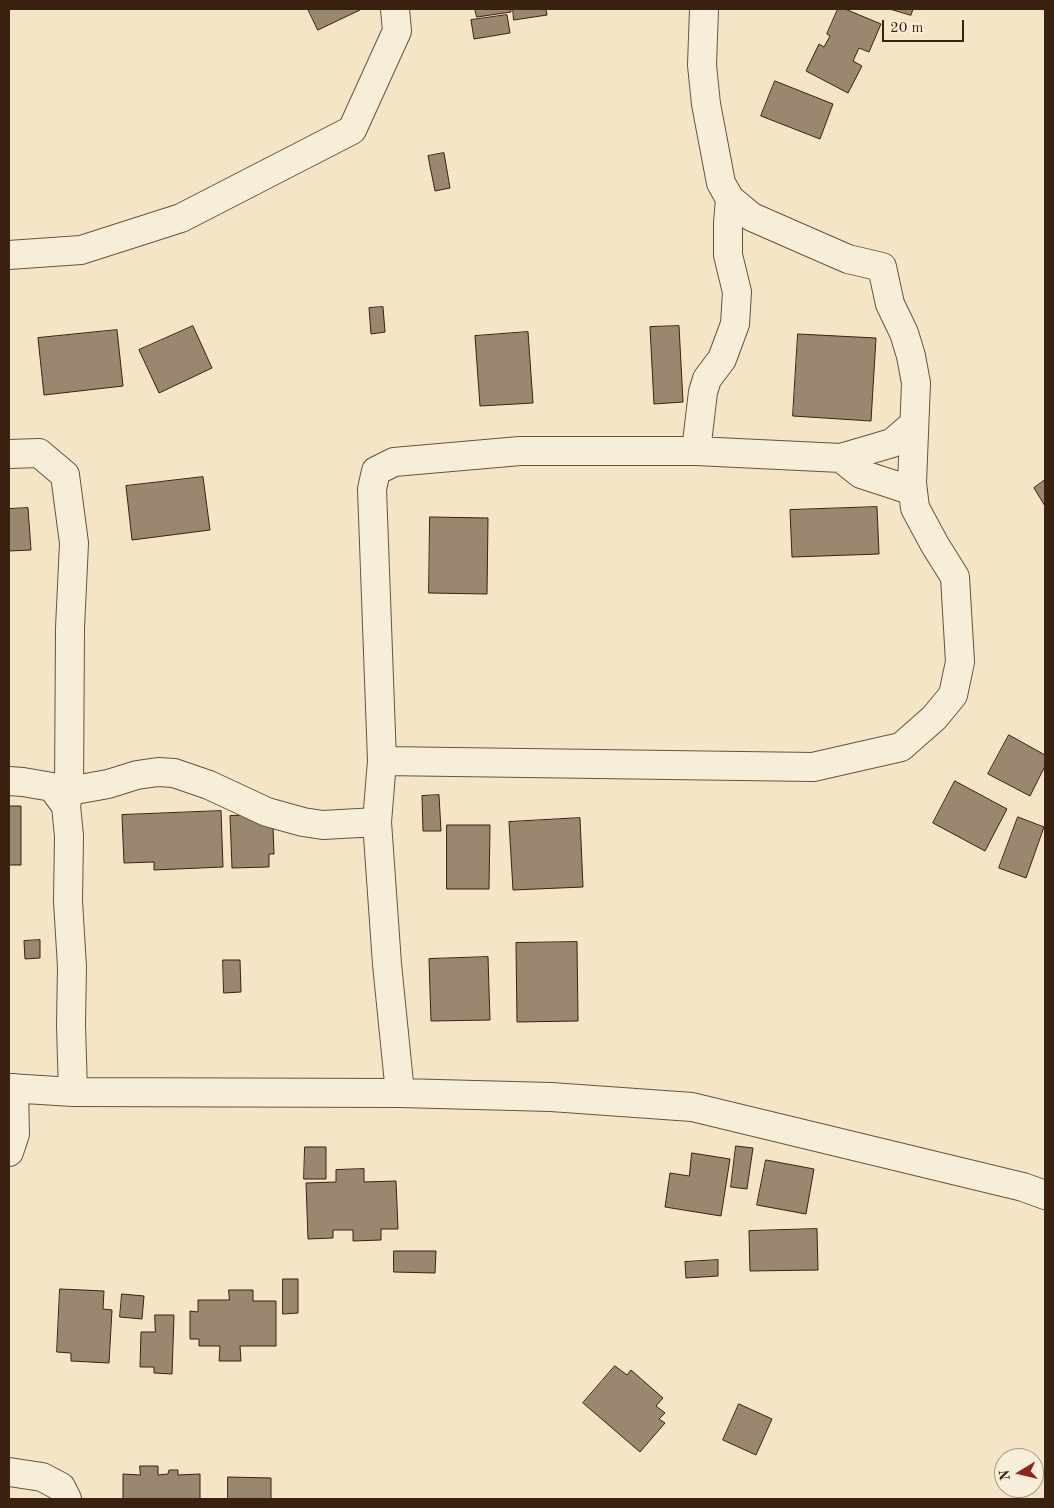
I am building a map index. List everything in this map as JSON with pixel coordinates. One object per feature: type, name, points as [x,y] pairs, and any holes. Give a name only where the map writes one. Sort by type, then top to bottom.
[{"type":"street","points":[[9,255],[81,250],[181,218],[352,130],[397,31],[395,9]]},
{"type":"street","points":[[382,761],[814,767],[901,747],[934,718],[953,694],[960,662],[955,576],[935,545],[915,508],[913,492],[913,425],[916,383],[911,356],[904,333],[890,304],[882,267],[848,259],[752,217],[730,200],[722,183],[706,104],[702,65],[704,9]]},
{"type":"street","points":[[696,451],[703,392],[707,379],[722,359],[735,324],[737,292],[728,255],[730,200]]},
{"type":"street","points":[[400,1093],[387,964],[377,822],[382,761],[372,489],[376,471],[394,462],[520,451],[696,451],[841,458],[892,442],[913,425]]},
{"type":"street","points":[[9,454],[39,452],[65,475],[74,543],[70,628],[67,799],[69,836],[68,901],[72,967],[71,1043],[73,1092]]},
{"type":"street","points":[[841,458],[861,474],[913,492]]},
{"type":"street","points":[[67,799],[137,775],[158,772],[174,773],[209,786],[267,812],[303,822],[323,825],[377,822]]},
{"type":"street","points":[[9,781],[52,787],[67,799]]},
{"type":"street","points":[[9,1152],[15,1134],[11,1088],[73,1092],[400,1093],[551,1097],[692,1107],[1022,1187],[1045,1195]]},
{"type":"street","points":[[9,1472],[42,1477],[60,1487],[67,1499]]},
{"type":"building","points":[[308,9],[359,9],[360,10],[318,30]]},
{"type":"building","points":[[475,9],[511,9],[511,12],[477,17]]},
{"type":"building","points":[[513,9],[546,9],[547,15],[514,20]]},
{"type":"building","points":[[838,9],[845,9],[881,24],[869,52],[859,48],[853,61],[862,66],[848,93],[806,71],[819,44],[824,47],[830,36],[827,34]]},
{"type":"building","points":[[890,9],[913,9],[911,15]]},
{"type":"building","points":[[507,15],[510,33],[474,39],[471,20]]},
{"type":"building","points":[[775,81],[833,104],[820,139],[761,116]]},
{"type":"building","points":[[444,153],[450,188],[435,191],[428,156]]},
{"type":"building","points":[[383,307],[385,332],[371,334],[369,308]]},
{"type":"building","points":[[193,326],[212,368],[159,393],[139,350]]},
{"type":"building","points":[[679,326],[683,402],[654,404],[650,327]]},
{"type":"building","points":[[117,330],[123,386],[44,395],[38,338]]},
{"type":"building","points":[[528,332],[533,403],[480,406],[475,336]]},
{"type":"building","points":[[798,334],[876,338],[871,421],[793,416]]},
{"type":"building","points":[[203,477],[210,530],[132,540],[126,486]]},
{"type":"building","points":[[1045,480],[1045,506],[1034,488]]},
{"type":"building","points":[[877,507],[879,554],[792,557],[790,510]]},
{"type":"building","points":[[28,508],[31,550],[9,551],[9,509]]},
{"type":"building","points":[[430,517],[488,518],[487,594],[429,593]]},
{"type":"building","points":[[1009,735],[1045,755],[1045,766],[1030,796],[988,774]]},
{"type":"building","points":[[955,781],[1007,809],[985,851],[933,823]]},
{"type":"building","points":[[439,795],[441,831],[423,831],[422,796]]},
{"type":"building","points":[[9,806],[21,806],[21,865],[9,865]]},
{"type":"building","points":[[221,811],[223,867],[154,870],[154,862],[124,863],[122,815]]},
{"type":"building","points":[[267,815],[268,827],[273,827],[274,854],[269,854],[269,867],[232,868],[230,816]]},
{"type":"building","points":[[1018,817],[1044,827],[1026,878],[999,868]]},
{"type":"building","points":[[580,818],[583,887],[513,890],[509,822]]},
{"type":"building","points":[[447,825],[490,825],[489,889],[447,889]]},
{"type":"building","points":[[40,940],[40,958],[25,959],[24,941]]},
{"type":"building","points":[[577,942],[578,1021],[517,1022],[516,943]]},
{"type":"building","points":[[488,957],[490,1020],[431,1021],[429,959]]},
{"type":"building","points":[[223,960],[240,960],[241,992],[224,993]]},
{"type":"building","points":[[736,1146],[753,1148],[747,1189],[731,1187]]},
{"type":"building","points":[[305,1147],[326,1147],[326,1179],[304,1179]]},
{"type":"building","points":[[692,1153],[730,1159],[721,1216],[665,1207],[670,1173],[689,1176]]},
{"type":"building","points":[[766,1160],[814,1169],[806,1214],[757,1205]]},
{"type":"building","points":[[364,1169],[364,1182],[396,1181],[398,1229],[381,1229],[381,1240],[353,1241],[353,1230],[333,1230],[333,1238],[308,1239],[306,1183],[336,1182],[336,1170]]},
{"type":"building","points":[[817,1229],[818,1270],[750,1271],[749,1231]]},
{"type":"building","points":[[394,1251],[436,1251],[435,1273],[394,1272]]},
{"type":"building","points":[[718,1260],[718,1276],[686,1278],[685,1262]]},
{"type":"building","points":[[283,1279],[298,1279],[298,1313],[283,1314]]},
{"type":"building","points":[[60,1289],[104,1291],[103,1309],[112,1310],[109,1363],[71,1361],[71,1353],[57,1352]]},
{"type":"building","points":[[229,1290],[253,1290],[253,1301],[276,1301],[276,1346],[240,1346],[241,1361],[219,1361],[220,1346],[199,1346],[199,1339],[190,1339],[190,1311],[198,1312],[198,1300],[229,1300]]},
{"type":"building","points":[[122,1294],[144,1296],[142,1319],[120,1317]]},
{"type":"building","points":[[155,1315],[174,1315],[172,1374],[154,1373],[154,1367],[140,1367],[141,1332],[155,1332]]},
{"type":"building","points":[[615,1366],[627,1375],[631,1370],[663,1398],[656,1406],[665,1413],[659,1419],[665,1423],[640,1452],[583,1403]]},
{"type":"building","points":[[739,1404],[772,1419],[756,1455],[723,1440]]},
{"type":"building","points":[[140,1466],[158,1466],[158,1475],[168,1474],[169,1470],[178,1470],[178,1475],[200,1474],[200,1499],[123,1499],[123,1474],[140,1475]]},
{"type":"building","points":[[228,1477],[271,1478],[271,1499],[228,1499]]}]
